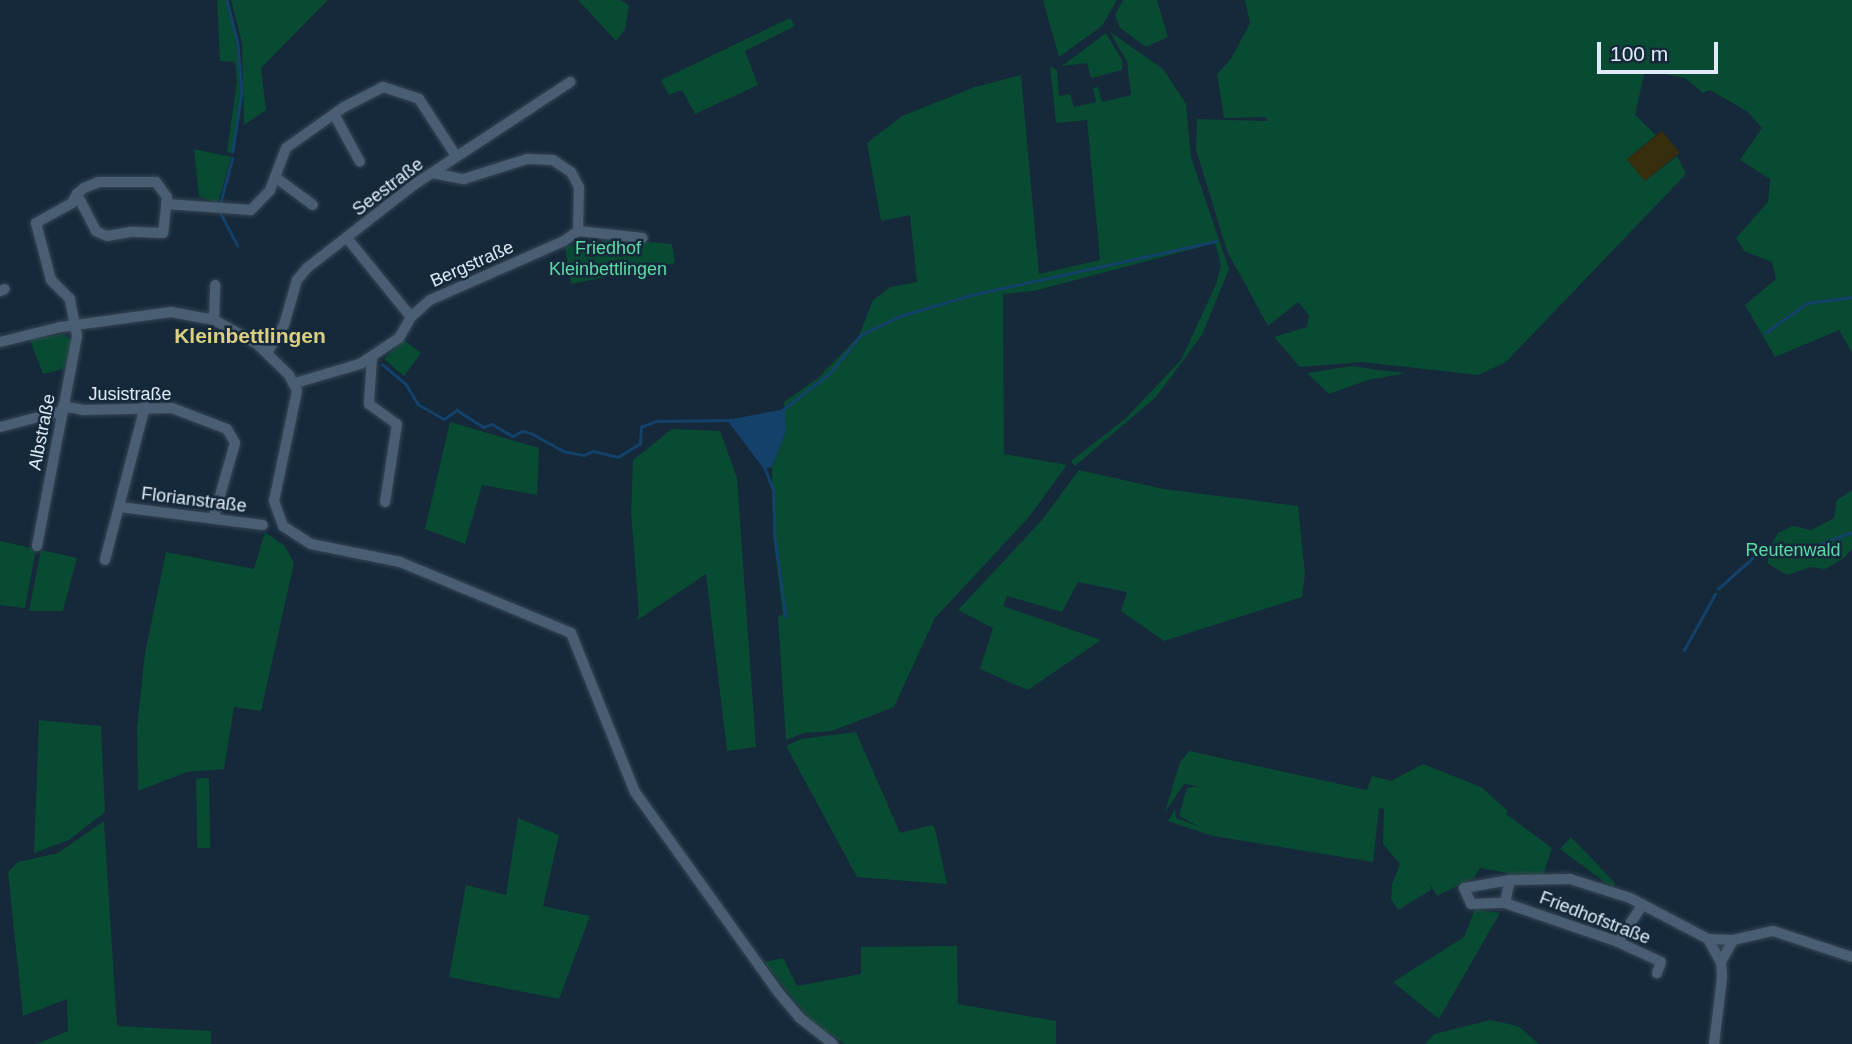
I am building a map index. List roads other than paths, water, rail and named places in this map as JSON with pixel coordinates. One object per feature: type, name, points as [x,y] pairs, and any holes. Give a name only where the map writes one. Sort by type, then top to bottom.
[{"type":"street","name":"Seestraße","points":[[267,353],[284,325],[301,273],[432,173],[570,82]]},
{"type":"street","points":[[166,204],[251,210],[275,177],[286,148],[380,88],[395,90],[419,99],[456,156]]},
{"type":"street","points":[[335,117],[360,162]]},
{"type":"street","points":[[432,173],[453,179],[527,159],[553,160],[571,172],[579,187],[578,231],[643,239]]},
{"type":"street","points":[[445,164],[453,179]]},
{"type":"street","points":[[275,177],[313,205]]},
{"type":"street","points":[[75,324],[68,295],[52,284],[36,226],[72,203],[78,194],[99,182],[147,180],[164,188],[166,204],[163,233],[130,232],[107,236],[96,231],[78,194]]},
{"type":"street","name":"Bergstraße","points":[[295,383],[372,357],[398,338],[411,317],[445,292],[564,242],[578,231]]},
{"type":"street","points":[[347,238],[411,317]]},
{"type":"street","points":[[214,320],[215,285]]},
{"type":"street","points":[[1,339],[75,324],[171,312],[214,320],[245,335],[267,353],[295,383],[296,400],[274,508],[297,537],[416,568],[571,632],[635,792],[779,993],[800,1018],[833,1044]]},
{"type":"street","name":"Albstraße","points":[[37,546],[75,324]]},
{"type":"street","points":[[372,357],[369,404],[397,424],[385,502]]},
{"type":"street","name":"Jusistraße","points":[[0,427],[62,408],[84,410],[145,406],[184,410],[232,433],[235,443],[214,516]]},
{"type":"street","name":"Florianstraße","points":[[106,560],[145,406]]},
{"type":"street","name":"Florianstraße","points":[[120,507],[214,516],[263,525]]},
{"type":"street","name":"Friedhofstraße","points":[[1657,973],[1661,962],[1619,942],[1505,903],[1471,904],[1464,888],[1510,880],[1570,879],[1643,904],[1708,939],[1733,940],[1773,931],[1852,957]]},
{"type":"street","points":[[1505,903],[1510,880]]},
{"type":"street","points":[[1619,942],[1643,904]]},
{"type":"street","points":[[1708,939],[1721,962]]},
{"type":"street","points":[[1714,1044],[1721,962],[1733,940]]},
{"type":"water","points":[[785,409],[786,431],[772,467],[764,469],[727,420]]},
{"type":"waterway","points":[[227,0],[238,44],[242,92],[233,151]]},
{"type":"waterway","points":[[220,204],[232,159]]},
{"type":"waterway","points":[[220,212],[238,246]]},
{"type":"waterway","points":[[781,411],[830,373],[861,335],[900,316],[971,295],[1216,241]]},
{"type":"waterway","points":[[1765,333],[1807,303],[1852,297]]},
{"type":"waterway","points":[[382,364],[406,384],[418,404],[444,419],[457,410],[483,427],[492,424],[513,436],[522,431],[531,433],[563,451],[584,455],[593,451],[618,457],[640,443],[641,427],[656,421],[730,420]]},
{"type":"waterway","points":[[765,468],[774,492],[775,537],[786,616]]},
{"type":"waterway","points":[[1718,589],[1757,554],[1802,551],[1852,532]]},
{"type":"waterway","points":[[1684,650],[1715,594]]},
{"type":"district","name":"Kleinbettlingen","points":[[250,336]]},
{"type":"park label","name":"Friedhof Kleinbettlingen","points":[[608,259]]},
{"type":"park label","name":"Reutenwald","points":[[1793,550]]}]
